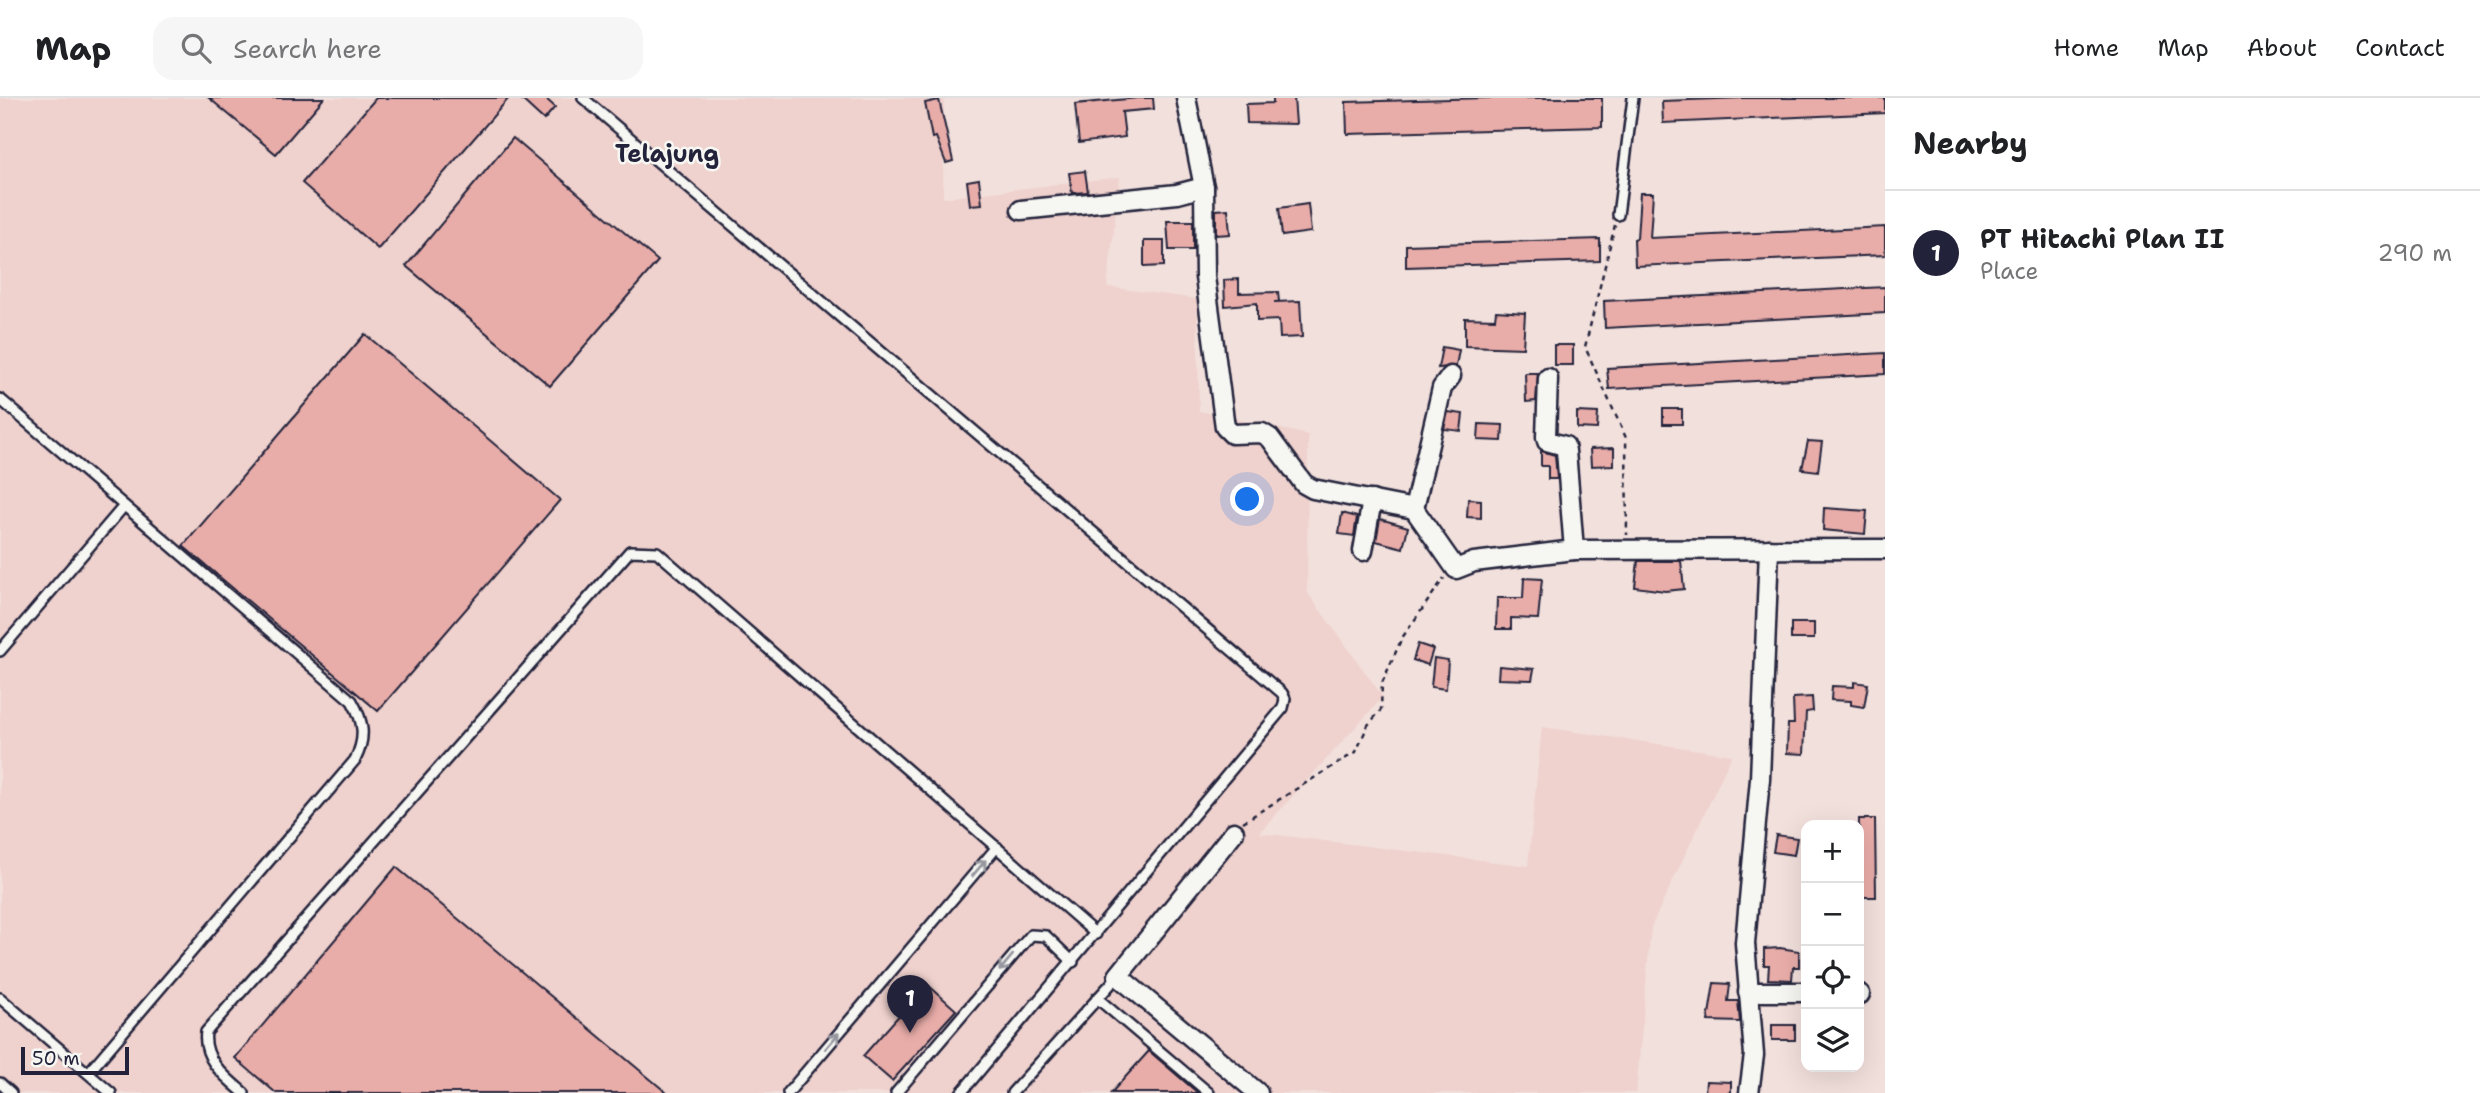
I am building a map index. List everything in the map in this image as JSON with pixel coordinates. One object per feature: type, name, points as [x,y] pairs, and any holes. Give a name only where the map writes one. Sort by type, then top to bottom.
[{"type":"street","points":[[1186,98],[1204,187],[1205,276],[1228,432],[1262,433],[1270,438],[1304,484],[1313,489],[1414,509],[1456,569],[1474,562],[1574,550],[1885,549]]},
{"type":"street","points":[[1021,210],[1177,194],[1204,187]]},
{"type":"street","points":[[1414,509],[1442,388],[1451,376]]},
{"type":"street","points":[[1548,378],[1546,437],[1547,441],[1564,446],[1566,451],[1574,550]]},
{"type":"street","points":[[1363,551],[1372,500]]},
{"type":"street","points":[[1749,1093],[1754,1055],[1745,924],[1760,779],[1769,549]]},
{"type":"street","points":[[1234,832],[1118,976],[1258,1093]]},
{"type":"street","points":[[1748,992],[1801,992]]},
{"type":"lane","points":[[583,98],[1282,693],[1285,699],[1283,708],[961,1093]]},
{"type":"lane","points":[[1618,215],[1633,98]]},
{"type":"lane","points":[[0,399],[352,701],[360,717],[363,732],[361,747],[355,760],[89,1072]]},
{"type":"lane","points":[[0,651],[124,506]]},
{"type":"lane","points":[[244,1093],[210,1058],[204,1045],[206,1032],[631,551],[657,552],[1096,934]]},
{"type":"lane","points":[[788,1093],[997,847]]},
{"type":"lane","points":[[896,1093],[1031,934],[1046,936],[1073,962]]},
{"type":"lane","points":[[1016,1092],[1118,976]]},
{"type":"lane","points":[[0,998],[111,1093]]},
{"type":"lane","points":[[1097,998],[1209,1093]]},
{"type":"lane","points":[[0,1083],[11,1093]]},
{"type":"path","points":[[1618,215],[1585,347],[1626,438],[1627,549]]},
{"type":"path","points":[[1234,832],[1255,812],[1356,752],[1368,725],[1381,710],[1382,683],[1402,638],[1422,606],[1444,578],[1456,569]]},
{"type":"shaded area","points":[[0,98],[944,98],[943,198],[1120,177],[1107,287],[1197,299],[1199,411],[1308,435],[1307,592],[1383,697],[1259,833],[1528,866],[1542,727],[1732,755],[1651,927],[1636,1093],[0,1093]]},
{"type":"building","points":[[209,98],[324,98],[276,154]]},
{"type":"building","points":[[376,98],[509,98],[378,249],[302,183]]},
{"type":"building","points":[[520,98],[545,98],[555,107],[544,120]]},
{"type":"building","points":[[1153,98],[1154,109],[1122,112],[1125,137],[1079,143],[1075,104]]},
{"type":"building","points":[[1273,98],[1294,98],[1296,124],[1247,123],[1246,104],[1273,103]]},
{"type":"building","points":[[1602,98],[1602,127],[1347,134],[1346,102]]},
{"type":"building","points":[[1885,98],[1885,113],[1663,123],[1662,101]]},
{"type":"building","points":[[939,100],[953,161],[946,163],[936,137],[932,138],[925,103]]},
{"type":"building","points":[[513,138],[658,261],[550,386],[406,266]]},
{"type":"building","points":[[1085,171],[1088,192],[1072,193],[1069,173]]},
{"type":"building","points":[[979,179],[982,204],[970,205],[967,181]]},
{"type":"building","points":[[1640,193],[1653,193],[1650,238],[1885,227],[1885,255],[1635,266],[1634,239],[1637,238]]},
{"type":"building","points":[[1308,204],[1311,232],[1282,236],[1279,208]]},
{"type":"building","points":[[1228,209],[1230,234],[1216,235],[1216,210]]},
{"type":"building","points":[[1167,221],[1193,221],[1193,250],[1169,250]]},
{"type":"building","points":[[1600,239],[1600,261],[1406,267],[1406,245]]},
{"type":"building","points":[[1144,241],[1164,241],[1164,266],[1144,267]]},
{"type":"building","points":[[1239,279],[1239,293],[1278,292],[1279,302],[1300,301],[1302,337],[1280,338],[1279,320],[1257,321],[1257,303],[1225,306],[1224,280]]},
{"type":"building","points":[[1885,287],[1885,313],[1605,328],[1604,301]]},
{"type":"building","points":[[1496,311],[1525,313],[1523,348],[1465,346],[1465,318],[1495,319]]},
{"type":"building","points":[[365,334],[560,500],[378,711],[183,546]]},
{"type":"building","points":[[1554,345],[1573,345],[1573,365],[1554,365]]},
{"type":"building","points":[[1442,347],[1459,350],[1456,366],[1438,368]]},
{"type":"building","points":[[1885,353],[1885,374],[1609,389],[1607,368]]},
{"type":"building","points":[[1525,373],[1538,373],[1536,401],[1526,402]]},
{"type":"building","points":[[1663,409],[1682,409],[1682,424],[1663,424]]},
{"type":"building","points":[[1448,412],[1463,414],[1461,431],[1444,429]]},
{"type":"building","points":[[1577,412],[1598,413],[1597,429],[1577,428]]},
{"type":"building","points":[[1479,424],[1503,425],[1502,441],[1478,440]]},
{"type":"building","points":[[1808,441],[1822,442],[1818,471],[1802,469]]},
{"type":"building","points":[[1614,448],[1614,465],[1591,466],[1590,449]]},
{"type":"building","points":[[1541,451],[1555,455],[1557,479],[1548,479],[1548,466],[1541,466]]},
{"type":"building","points":[[1468,499],[1481,500],[1481,518],[1467,517]]},
{"type":"building","points":[[1824,508],[1867,511],[1865,534],[1823,530]]},
{"type":"building","points":[[1342,513],[1357,517],[1354,536],[1339,534]]},
{"type":"building","points":[[1380,519],[1408,527],[1403,548],[1376,541]]},
{"type":"building","points":[[1638,561],[1681,561],[1684,589],[1665,591],[1635,587]]},
{"type":"building","points":[[1524,578],[1542,579],[1538,619],[1511,618],[1511,629],[1496,629],[1497,598],[1523,598]]},
{"type":"building","points":[[1791,623],[1814,623],[1814,639],[1791,639]]},
{"type":"building","points":[[1418,644],[1433,649],[1428,665],[1413,660]]},
{"type":"building","points":[[1434,658],[1448,660],[1446,689],[1431,687]]},
{"type":"building","points":[[1499,666],[1534,669],[1532,680],[1498,679]]},
{"type":"building","points":[[1854,682],[1868,684],[1864,707],[1851,705],[1851,701],[1831,700],[1832,686],[1854,687]]},
{"type":"building","points":[[1812,697],[1813,711],[1806,712],[1804,754],[1787,753],[1788,724],[1794,724],[1793,698]]},
{"type":"building","points":[[1875,819],[1876,897],[1864,897],[1864,820],[1859,820]]},
{"type":"building","points":[[1776,835],[1797,838],[1794,855],[1773,852]]},
{"type":"building","points":[[396,867],[667,1093],[276,1093],[235,1058]]},
{"type":"building","points":[[1764,949],[1799,951],[1799,967],[1793,967],[1792,980],[1768,979],[1769,965],[1764,965]]},
{"type":"building","points":[[1714,983],[1730,984],[1728,1001],[1738,1001],[1740,1022],[1708,1021]]},
{"type":"building","points":[[927,984],[956,1010],[892,1081],[863,1056]]},
{"type":"building","points":[[1772,1025],[1795,1025],[1795,1040],[1772,1040]]},
{"type":"building","points":[[1149,1051],[1198,1093],[1111,1093]]},
{"type":"building","points":[[1706,1081],[1731,1082],[1731,1093],[1705,1093]]},
{"type":"place","name":"PT Hitachi Plan II","points":[[910,1033]]},
{"type":"district","name":"Telajung","points":[[667,154]]}]
